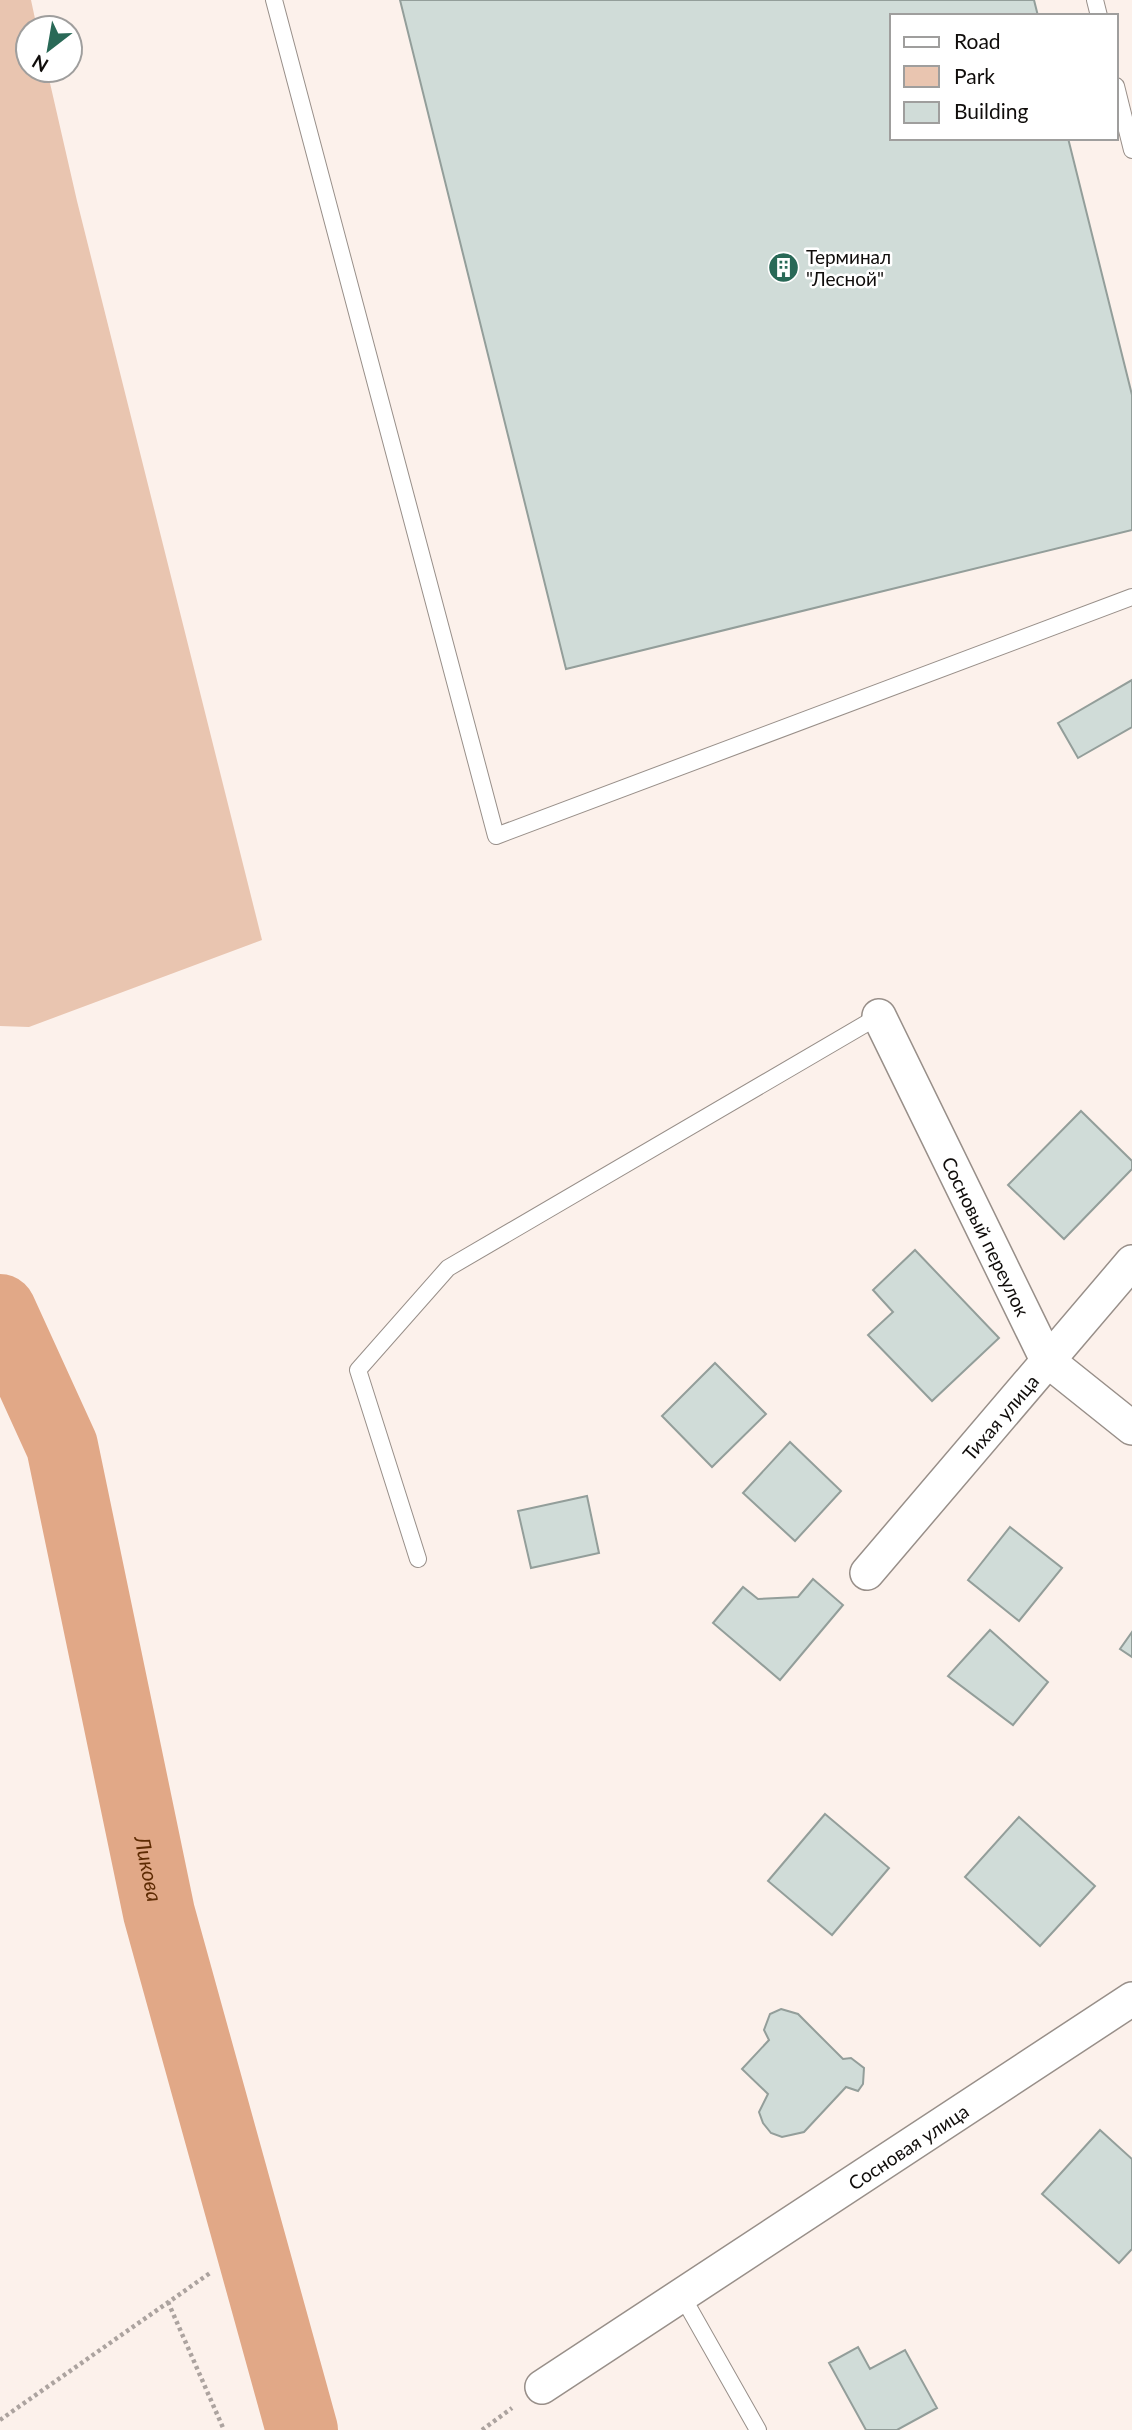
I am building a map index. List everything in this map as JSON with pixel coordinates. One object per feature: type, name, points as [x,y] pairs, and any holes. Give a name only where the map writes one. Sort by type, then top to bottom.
[{"type":"street","name":"Сосновый переулок","points":[[879,1016],[1046,1360],[1132,1428]]},
{"type":"street","name":"Тихая улица","points":[[867,1573],[1132,1262]]},
{"type":"street","name":"Сосновая улица","points":[[542,2387],[1132,1999]]},
{"type":"lane","points":[[274,0],[496,836],[1132,597]]},
{"type":"lane","points":[[1118,94],[1132,150]]},
{"type":"lane","points":[[418,1559],[358,1370],[448,1268],[879,1016]]},
{"type":"lane","points":[[681,2294],[758,2430]]},
{"type":"path","points":[[0,2420],[210,2273]]},
{"type":"path","points":[[169,2302],[224,2430]]},
{"type":"green space","points":[[0,0],[31,0],[34,14],[14,14],[14,84],[50,84],[262,940],[29,1027],[0,1026]]},
{"type":"building","name":"Терминал \"Лесной\"","points":[[400,0],[1034,0],[1038,14],[890,14],[890,140],[1068,140],[1132,395],[1132,530],[566,669]]},
{"type":"building","points":[[1132,680],[1132,727],[1078,758],[1058,723]]},
{"type":"building","points":[[1081,1111],[1132,1161],[1132,1169],[1064,1239],[1008,1185]]},
{"type":"building","points":[[915,1250],[999,1338],[932,1401],[868,1335],[893,1312],[873,1290]]},
{"type":"building","points":[[715,1363],[766,1414],[712,1467],[662,1416]]},
{"type":"building","points":[[790,1442],[841,1491],[795,1541],[743,1493]]},
{"type":"building","points":[[587,1496],[599,1553],[531,1568],[518,1511]]},
{"type":"building","points":[[1010,1527],[1062,1568],[1019,1621],[968,1580]]},
{"type":"building","points":[[813,1579],[843,1605],[780,1680],[713,1623],[743,1587],[758,1599],[798,1597]]},
{"type":"building","points":[[990,1630],[1048,1682],[1013,1725],[948,1676]]},
{"type":"building","points":[[1132,1632],[1132,1657],[1120,1649]]},
{"type":"building","points":[[825,1814],[889,1868],[832,1935],[768,1881]]},
{"type":"building","points":[[1019,1817],[1095,1886],[1040,1946],[965,1877]]},
{"type":"building","points":[[781,2009],[798,2014],[843,2059],[851,2058],[864,2068],[863,2084],[858,2091],[846,2087],[804,2132],[782,2137],[771,2133],[759,2112],[768,2094],[742,2069],[769,2040],[764,2030],[770,2014]]},
{"type":"building","points":[[1100,2130],[1132,2159],[1132,2249],[1119,2263],[1042,2194]]},
{"type":"building","points":[[858,2347],[870,2369],[905,2350],[937,2408],[897,2430],[866,2430],[829,2363]]},
{"type":"waterway","name":"Ликова","points":[[0,1310],[62,1446],[159,1913],[302,2430]]},
{"type":"place","name":"Терминал \"Лесной\"","points":[[783,267]]}]
